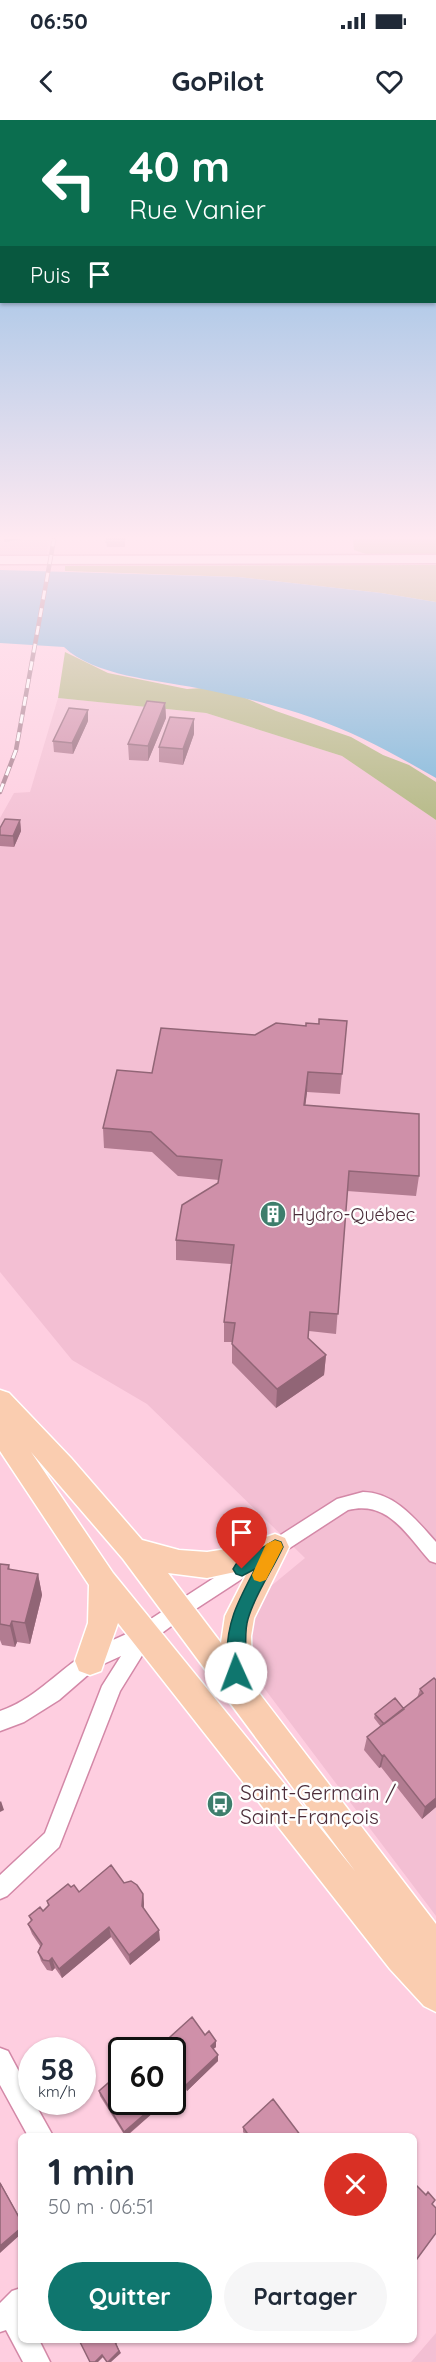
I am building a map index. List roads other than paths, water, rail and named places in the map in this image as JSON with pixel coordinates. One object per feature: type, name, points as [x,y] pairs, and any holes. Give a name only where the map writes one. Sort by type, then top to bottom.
[{"type":"main road","points":[[0,1401],[61,1466],[133,1550],[436,1952]]},
{"type":"main road","points":[[0,1429],[104,1582],[402,1957],[436,1994]]},
{"type":"main road","points":[[133,1550],[171,1562],[206,1565],[236,1560],[275,1547]]},
{"type":"main road","points":[[237,1689],[236,1636],[240,1616],[275,1547]]},
{"type":"main road","points":[[90,1661],[102,1635],[106,1614],[104,1582]]},
{"type":"street","points":[[0,1721],[17,1715],[52,1693],[90,1661],[145,1634],[178,1610],[343,1504],[358,1500],[375,1501],[396,1514],[436,1555]]},
{"type":"street","points":[[0,1889],[52,1840],[112,1686],[145,1634]]},
{"type":"street","points":[[0,2059],[40,2133]]},
{"type":"street","points":[[27,2343],[37,2362]]},
{"type":"water","points":[[10,644],[436,644],[436,778],[391,753],[329,724],[284,709],[226,694],[109,671],[77,657],[64,647]]},
{"type":"railway","points":[[0,792],[16,750],[35,644]]},
{"type":"place","name":"Hydro-Québec","points":[[273,1214]]},
{"type":"place","name":"Saint-Germain / Saint-François","points":[[220,1804]]}]
